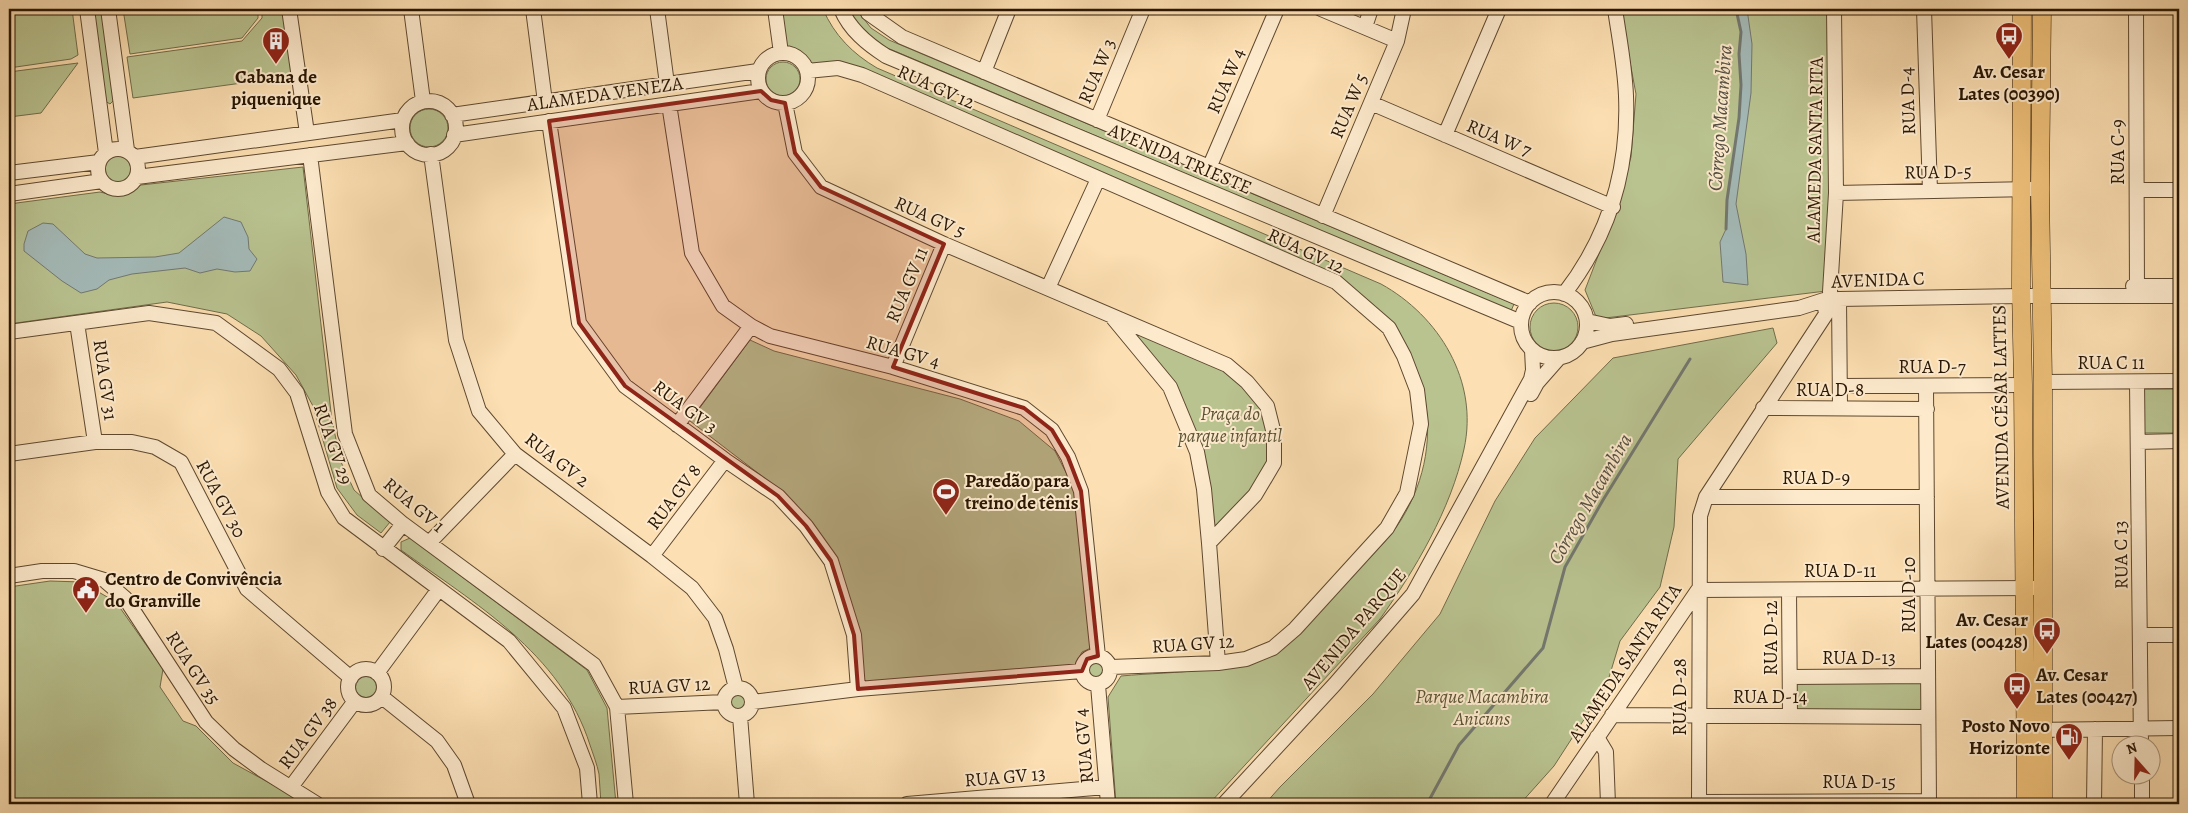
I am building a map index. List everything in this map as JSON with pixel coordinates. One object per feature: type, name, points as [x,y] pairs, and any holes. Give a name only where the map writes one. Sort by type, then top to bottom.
[{"type":"main road","name":"AVENIDA CÉSAR LATTES","points":[[2022,9],[2021,292],[2024,588],[2034,730],[2043,804]]},
{"type":"main road","name":"AVENIDA CÉSAR LATTES","points":[[2026,804],[2034,730],[2042,588],[2044,382],[2040,189],[2042,9]]},
{"type":"street","points":[[87,9],[100,108],[102,157],[98,168],[102,181],[106,186],[118,190],[129,186],[138,177],[139,170],[131,154],[121,105],[108,9]]},
{"type":"street","points":[[289,9],[306,133]]},
{"type":"street","points":[[411,9],[423,101]]},
{"type":"street","points":[[533,9],[545,102]]},
{"type":"street","points":[[657,9],[667,84]]},
{"type":"street","points":[[775,9],[781,53]]},
{"type":"street","name":"AVENIDA TRIESTE","points":[[840,9],[856,33],[886,56],[1521,322]]},
{"type":"street","points":[[984,72],[1009,9]]},
{"type":"street","name":"RUA W 3","points":[[1097,120],[1143,9]]},
{"type":"street","name":"RUA W 4","points":[[1209,168],[1277,9]]},
{"type":"street","points":[[1321,9],[1397,41]]},
{"type":"street","points":[[1365,27],[1371,9]]},
{"type":"street","name":"RUA W 5","points":[[1323,216],[1397,41],[1404,9]]},
{"type":"street","points":[[1444,135],[1499,9]]},
{"type":"street","points":[[1564,294],[1582,271],[1613,207],[1625,155],[1626,95],[1615,9]]},
{"type":"street","name":"ALAMEDA SANTA RITA","points":[[1552,804],[1698,590],[1700,516],[1706,497],[1762,408],[1826,314],[1831,297],[1836,193],[1834,9]]},
{"type":"street","name":"RUA D-4","points":[[1924,9],[1930,191]]},
{"type":"street","name":"RUA C-9","points":[[2136,9],[2137,291]]},
{"type":"street","name":"AVENIDA TRIESTE","points":[[868,10],[902,37],[1530,303]]},
{"type":"street","points":[[781,53],[797,58],[807,71],[808,79],[803,92],[798,98],[785,103],[771,100],[758,84],[758,71],[767,58],[781,53]]},
{"type":"street","name":"RUA GV 12","points":[[807,71],[838,68],[862,75],[1336,282],[1389,328],[1404,356],[1417,390],[1421,424],[1408,493],[1387,528],[1294,629],[1273,648],[1246,659],[1111,667]]},
{"type":"street","name":"ALAMEDA VENEZA","points":[[452,115],[758,71]]},
{"type":"street","name":"ALAMEDA VENEZA","points":[[454,135],[761,90]]},
{"type":"street","points":[[605,93],[608,112]]},
{"type":"street","points":[[423,101],[440,103],[452,115],[455,121],[454,135],[446,148],[431,154],[417,152],[406,143],[402,128],[403,120],[410,108],[423,101]]},
{"type":"street","name":"RUA GV 5","points":[[785,103],[795,153],[821,187],[944,244],[1227,364],[1247,382],[1267,406],[1274,434],[1274,463],[1255,496],[1209,543]]},
{"type":"street","name":"RUA W 7","points":[[1371,103],[1613,207]]},
{"type":"street","name":"RUA GV 4","points":[[669,104],[692,253],[723,306],[751,326],[770,336],[893,367],[1024,408],[1052,430],[1068,457],[1081,491],[1098,656]]},
{"type":"street","points":[[100,108],[121,105]]},
{"type":"street","points":[[9,173],[102,157],[116,149],[131,154],[403,120]]},
{"type":"street","name":"RUA GV 3","points":[[549,121],[580,323],[625,386],[725,460],[778,496],[806,526],[831,561],[854,635],[858,689]]},
{"type":"street","points":[[138,177],[406,143]]},
{"type":"street","name":"RUA GV 2","points":[[431,154],[456,340],[479,411],[515,454],[692,588],[715,618],[726,648],[736,688]]},
{"type":"street","name":"RUA GV 1","points":[[310,156],[345,434],[369,495],[403,524],[594,665],[617,707],[626,804]]},
{"type":"street","points":[[1048,288],[1098,179]]},
{"type":"street","points":[[9,194],[102,181]]},
{"type":"street","name":"RUA D-5","points":[[1836,193],[2040,189]]},
{"type":"street","points":[[2137,190],[2179,190]]},
{"type":"street","name":"RUA GV 11","points":[[893,367],[944,244]]},
{"type":"street","points":[[1578,303],[1582,271]]},
{"type":"street","name":"AVENIDA C","points":[[1587,320],[1610,326],[1798,299],[1831,297],[2137,291],[2179,286]]},
{"type":"street","name":"AVENIDA C","points":[[2137,291],[2179,296]]},
{"type":"street","points":[[1546,294],[1564,294],[1578,303],[1583,309],[1587,320],[1586,332],[1582,342],[1572,353],[1559,358],[1544,357],[1532,350],[1523,337],[1521,322],[1524,312],[1530,303],[1546,294]]},
{"type":"street","points":[[1831,297],[1840,386],[1840,408]]},
{"type":"street","name":"AVENIDA C","points":[[1582,342],[1612,334],[1799,308],[1831,297]]},
{"type":"street","name":"RUA GV 29","points":[[9,332],[149,313],[216,323],[279,369],[297,393],[328,492],[344,518],[383,549],[509,641],[564,708],[587,768],[590,804]]},
{"type":"street","name":"RUA GV 5","points":[[1111,316],[1170,387],[1197,452],[1204,489],[1218,662]]},
{"type":"street","name":"RUA GV 31","points":[[78,323],[95,442]]},
{"type":"street","points":[[677,424],[751,326]]},
{"type":"street","name":"AVENIDA PARQUE","points":[[1224,804],[1335,684],[1413,594],[1530,379],[1533,370],[1532,350]]},
{"type":"street","name":"AVENIDA PARQUE","points":[[1236,804],[1332,701],[1422,595],[1537,383],[1559,358]]},
{"type":"street","name":"RUA C 11","points":[[2044,382],[2179,381]]},
{"type":"street","name":"RUA C 13","points":[[2137,382],[2141,736]]},
{"type":"street","name":"RUA D-7","points":[[1840,386],[2023,385]]},
{"type":"street","name":"RUA D-10","points":[[1926,386],[1929,802]]},
{"type":"street","name":"RUA D-8","points":[[1762,408],[1926,409]]},
{"type":"street","points":[[2138,442],[2179,441]]},
{"type":"street","name":"RUA GV 30","points":[[9,454],[95,442],[132,442],[155,447],[181,462],[247,589],[351,678]]},
{"type":"street","points":[[429,543],[515,454]]},
{"type":"street","name":"RUA GV 8","points":[[652,556],[725,460]]},
{"type":"street","name":"RUA D-9","points":[[1706,497],[1927,497]]},
{"type":"street","points":[[383,549],[403,524]]},
{"type":"street","name":"RUA GV 35","points":[[9,576],[42,571],[74,571],[104,580],[125,598],[206,722],[234,749],[261,769],[317,804]]},
{"type":"street","name":"RUA D-11","points":[[1698,590],[2042,588]]},
{"type":"street","points":[[377,673],[439,589]]},
{"type":"street","name":"RUA D-28","points":[[1698,590],[1699,803]]},
{"type":"street","name":"RUA D-12","points":[[1789,590],[1790,716]]},
{"type":"street","points":[[2140,635],[2179,634]]},
{"type":"street","points":[[1098,656],[1106,660],[1111,667],[1108,678],[1098,684],[1088,682],[1082,671],[1086,660],[1098,656]]},
{"type":"street","points":[[363,670],[377,673],[384,683],[382,697],[373,704],[368,705],[362,705],[355,701],[349,693],[351,678],[363,670]]},
{"type":"street","points":[[753,702],[858,689],[1082,671]]},
{"type":"street","name":"RUA D-13","points":[[1790,677],[1928,676]]},
{"type":"street","name":"RUA GV 4","points":[[1098,684],[1108,804]]},
{"type":"street","points":[[740,687],[748,692],[753,702],[750,710],[740,716],[729,713],[724,702],[726,694],[740,687]]},
{"type":"street","points":[[382,697],[437,741],[454,765],[468,804]]},
{"type":"street","name":"RUA GV 38","points":[[291,786],[355,701]]},
{"type":"street","name":"RUA GV 12","points":[[617,707],[724,702]]},
{"type":"street","name":"RUA D-14","points":[[1612,715],[1928,717]]},
{"type":"street","points":[[740,716],[747,804]]},
{"type":"street","points":[[2034,730],[2179,728]]},
{"type":"street","points":[[2094,804],[2095,729]]},
{"type":"street","points":[[1597,737],[1606,752],[1608,804]]},
{"type":"street","points":[[2142,786],[2142,804]]},
{"type":"street","name":"RUA GV 13","points":[[907,804],[986,801],[1106,787]]},
{"type":"street","name":"RUA D-15","points":[[1699,803],[1929,802]]},
{"type":"highlighted area","points":[[761,91],[771,100],[785,103],[795,153],[821,187],[944,244],[893,367],[1024,408],[1052,430],[1068,457],[1081,491],[1098,656],[1087,659],[1082,671],[858,689],[854,635],[831,561],[806,526],[778,496],[625,386],[579,323],[549,121]]},
{"type":"green space","points":[[9,9],[72,9],[78,55],[71,59],[9,68]]},
{"type":"green space","points":[[93,9],[101,9],[114,100],[110,104],[105,101]]},
{"type":"green space","points":[[123,9],[258,9],[258,18],[242,38],[130,54]]},
{"type":"green space","points":[[262,9],[284,9],[293,76],[133,98],[127,57],[242,41],[262,18]]},
{"type":"green space","points":[[781,9],[823,9],[827,18],[845,43],[860,57],[877,68],[1381,284],[1402,297],[1421,314],[1437,332],[1450,353],[1460,375],[1466,399],[1467,424],[1464,449],[1458,472],[1441,516],[1419,559],[1380,619],[1209,804],[1116,804],[1108,697],[1121,676],[1186,672],[1229,666],[1270,654],[1289,644],[1382,545],[1401,520],[1417,489],[1425,456],[1428,424],[1423,392],[1413,362],[1397,333],[1376,308],[1349,286],[866,73],[810,67],[801,55],[786,47]]},
{"type":"green space","points":[[847,9],[856,9],[871,28],[889,40],[1514,304],[1511,311],[885,47],[863,31]]},
{"type":"green space","points":[[1620,9],[1828,9],[1830,192],[1826,291],[1597,319],[1585,290],[1616,209],[1631,157],[1636,94]]},
{"type":"green space","points":[[783,62],[795,67],[800,79],[795,91],[783,96],[771,91],[766,79],[771,67]]},
{"type":"green space","points":[[78,63],[41,113],[9,117],[9,72]]},
{"type":"green space","points":[[429,109],[442,115],[448,128],[442,141],[429,147],[416,141],[410,128],[416,115]]},
{"type":"green space","points":[[118,154],[124,155],[132,163],[132,175],[124,183],[118,184],[112,183],[104,175],[103,169],[104,163],[112,155]]},
{"type":"green space","points":[[303,167],[332,421],[341,462],[354,490],[390,522],[381,533],[357,515],[337,488],[313,406],[296,375],[261,336],[227,314],[167,302],[9,324],[9,204],[100,192],[112,195],[122,194],[141,185]]},
{"type":"green space","points":[[1549,303],[1559,303],[1571,310],[1578,322],[1578,332],[1571,344],[1559,351],[1549,351],[1541,347],[1534,340],[1530,332],[1530,322],[1534,314],[1541,307]]},
{"type":"green space","name":"Praça do parque infantil","points":[[1122,325],[1225,367],[1264,407],[1270,462],[1253,493],[1222,526],[1212,529],[1198,443]]},
{"type":"green space","name":"Parque Macambira Anicuns","points":[[1773,328],[1777,343],[1678,459],[1674,527],[1660,587],[1620,641],[1607,684],[1554,766],[1520,804],[1265,804],[1373,694],[1440,614],[1495,501],[1535,438],[1613,358]]},
{"type":"green space","points":[[750,340],[774,351],[960,399],[1019,421],[1055,451],[1077,494],[1091,648],[1082,652],[1075,665],[862,683],[815,530],[771,483],[690,421]]},
{"type":"green space","points":[[2143,389],[2179,389],[2179,433],[2144,433]]},
{"type":"green space","points":[[410,538],[587,670],[607,708],[616,804],[601,804],[599,774],[590,745],[577,712],[558,683],[537,657],[512,633],[457,590],[401,550],[401,542]]},
{"type":"green space","points":[[50,581],[81,582],[116,602],[163,669],[160,687],[183,721],[196,726],[233,763],[308,804],[9,804],[9,587]]},
{"type":"green space","points":[[1097,660],[1104,663],[1107,670],[1104,677],[1097,680],[1090,677],[1087,670],[1090,663]]},
{"type":"green space","points":[[367,675],[376,679],[380,688],[376,697],[367,701],[358,697],[354,688],[358,679]]},
{"type":"green space","points":[[1793,679],[1925,679],[1925,714],[1795,715]]},
{"type":"green space","points":[[737,692],[744,695],[747,702],[744,709],[737,712],[730,709],[727,702],[730,695]]},
{"type":"water","points":[[1736,9],[1747,9],[1752,44],[1751,93],[1736,204],[1746,254],[1748,285],[1723,282],[1720,242],[1726,229],[1727,200],[1739,118],[1741,32]]},
{"type":"water","points":[[224,217],[241,222],[248,237],[249,249],[257,259],[250,271],[235,272],[217,269],[200,273],[185,268],[132,274],[109,280],[97,289],[81,293],[62,281],[24,251],[28,231],[43,223],[53,224],[85,254],[97,258],[155,257],[179,253]]},
{"type":"waterway","name":"Córrego Macambira","points":[[1726,229],[1727,200],[1739,118],[1741,85],[1739,54],[1741,32],[1736,9]]},
{"type":"waterway","name":"Córrego Macambira","points":[[1427,804],[1459,745],[1543,648],[1565,567],[1603,500],[1690,359]]},
{"type":"place","name":"Av. Cesar Lates (00390)","points":[[2009,60]]},
{"type":"place","name":"Cabana de piquenique","points":[[276,65]]},
{"type":"place","name":"Paredão para treino de tênis","points":[[946,516]]},
{"type":"place","name":"Centro de Convivência do Granville","points":[[86,614]]},
{"type":"place","name":"Av. Cesar Lates (00428)","points":[[2047,655]]},
{"type":"place","name":"Av. Cesar Lates (00427)","points":[[2017,710]]},
{"type":"place","name":"Posto Novo Horizonte","points":[[2069,761]]}]
